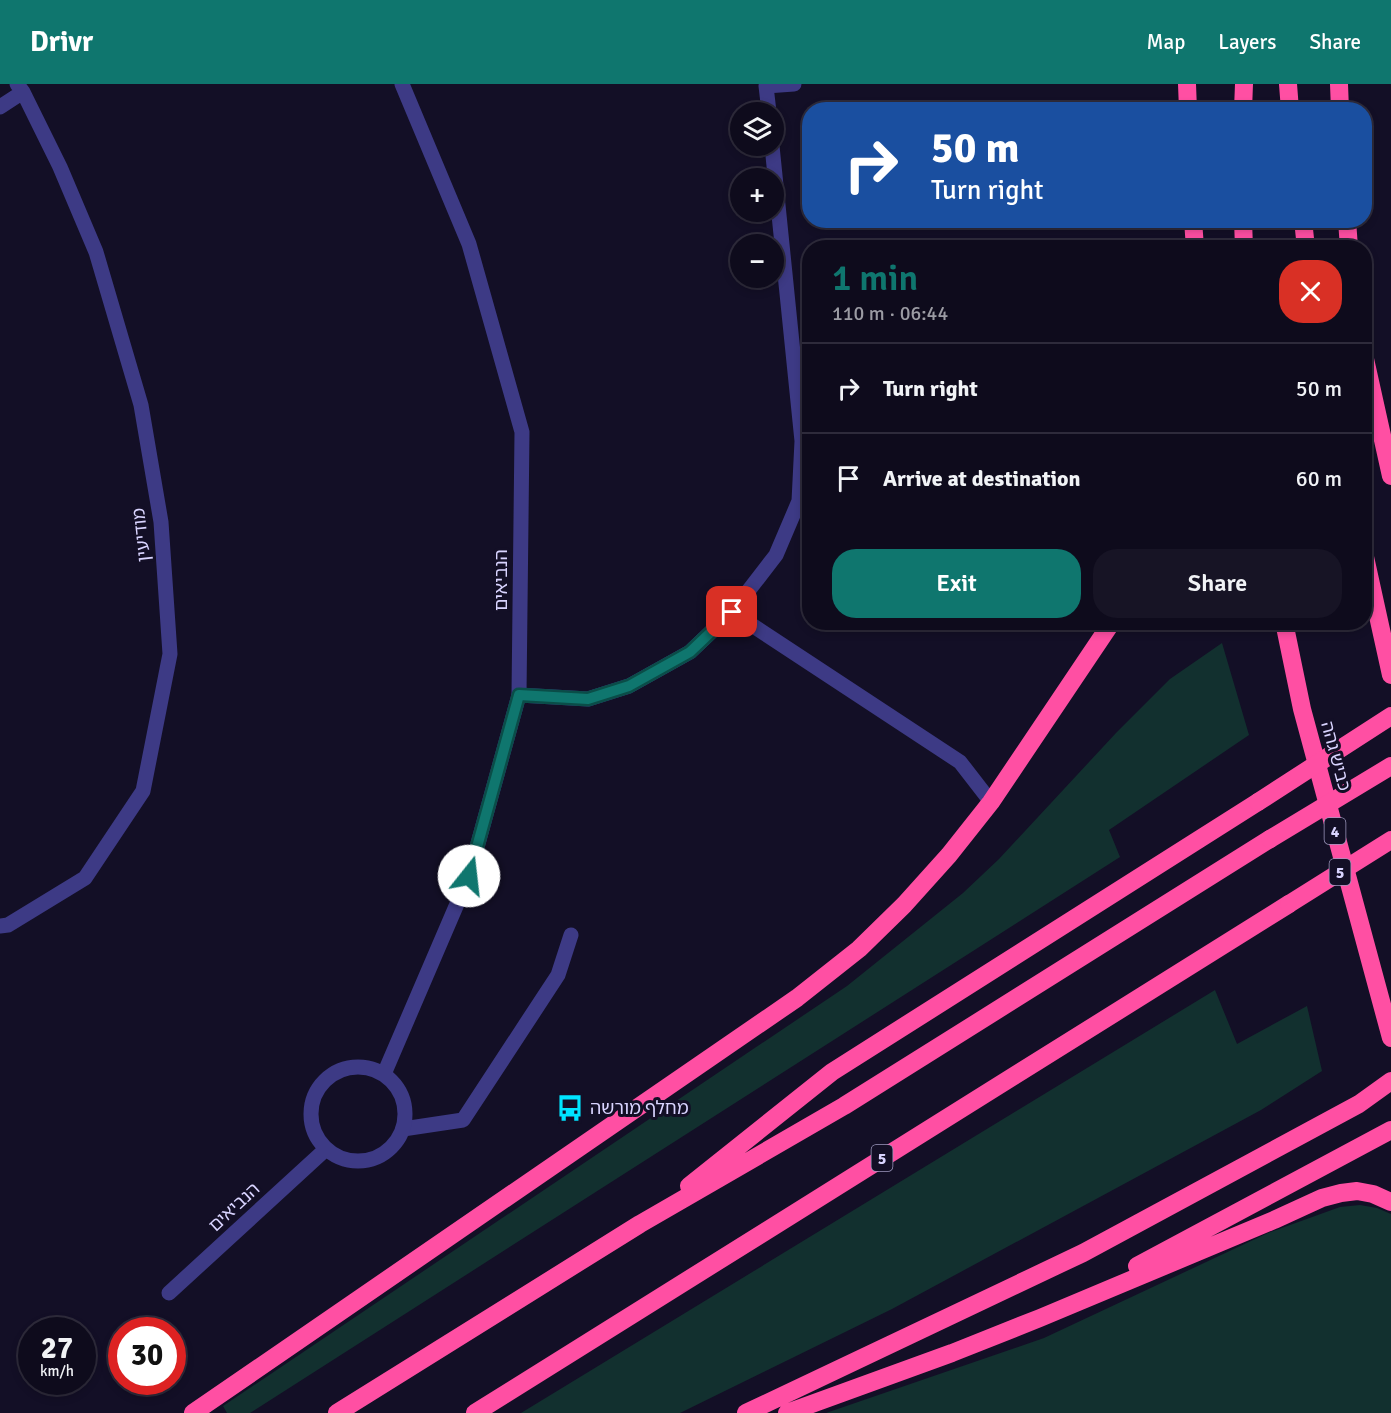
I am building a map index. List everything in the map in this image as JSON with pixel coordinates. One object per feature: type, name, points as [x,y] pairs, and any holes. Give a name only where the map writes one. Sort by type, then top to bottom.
[{"type":"highway","points":[[1187,84],[1188,102]]},
{"type":"highway","points":[[1244,102],[1245,84]]},
{"type":"highway","points":[[1288,84],[1289,102]]},
{"type":"highway","points":[[1339,84],[1340,102]]},
{"type":"highway","points":[[1372,390],[1391,476]]},
{"type":"highway","points":[[1372,589],[1391,675]]},
{"type":"highway","points":[[193,1413],[797,998],[859,949],[950,855],[991,802],[1107,630]]},
{"type":"highway","name":"כביש גהה","points":[[1286,630],[1302,709],[1391,1038]]},
{"type":"highway","points":[[640,1224],[832,1072],[1391,716]]},
{"type":"highway","points":[[337,1413],[640,1224],[844,1106],[1270,839],[1391,766]]},
{"type":"highway","name":"5","points":[[475,1413],[1391,840]]},
{"type":"highway","points":[[746,1413],[1083,1253],[1349,1110],[1391,1081]]},
{"type":"highway","points":[[1040,1318],[1391,1130]]},
{"type":"highway","points":[[787,1413],[952,1353],[1040,1318],[1322,1198],[1357,1191],[1373,1194],[1391,1202]]},
{"type":"street","name":"הנביאים","points":[[384,1074],[469,876],[519,695],[522,432],[469,244],[402,84]]},
{"type":"street","points":[[768,102],[766,86],[794,84]]},
{"type":"street","points":[[0,107],[20,88]]},
{"type":"street","name":"מודיעין","points":[[0,926],[8,925],[85,878],[143,791],[170,654],[161,522],[141,405],[96,252],[60,167],[20,88]]},
{"type":"street","points":[[519,695],[588,699],[629,686],[690,652],[732,612],[776,555],[799,501],[802,441],[773,156]]},
{"type":"street","points":[[732,612],[960,762],[991,802]]},
{"type":"street","points":[[403,1129],[463,1120],[558,975],[571,935]]},
{"type":"street","points":[[354,1066],[370,1067],[384,1074],[396,1084],[403,1098],[406,1114],[403,1129],[396,1143],[384,1154],[370,1160],[354,1161],[339,1158],[326,1149],[316,1137],[311,1122],[311,1106],[316,1091],[326,1079],[339,1070],[354,1066]]},
{"type":"street","name":"הנביאים","points":[[169,1293],[326,1149]]},
{"type":"green space","points":[[1222,643],[1249,735],[1109,830],[1120,857],[250,1413],[227,1413],[223,1406],[847,986],[963,893],[999,859],[1116,733],[1170,679]]},
{"type":"green space","points":[[1215,990],[1237,1044],[1307,1006],[1322,1071],[1261,1110],[892,1309],[680,1413],[521,1413]]},
{"type":"green space","points":[[1360,1205],[1377,1208],[1391,1214],[1391,1413],[826,1413],[1044,1338],[1268,1233],[1340,1207]]},
{"type":"place","name":"מחלף מורשה","points":[[570,1108]]},
{"type":"route","points":[[469,876],[519,695],[588,699],[629,686],[690,652],[732,612]]}]
